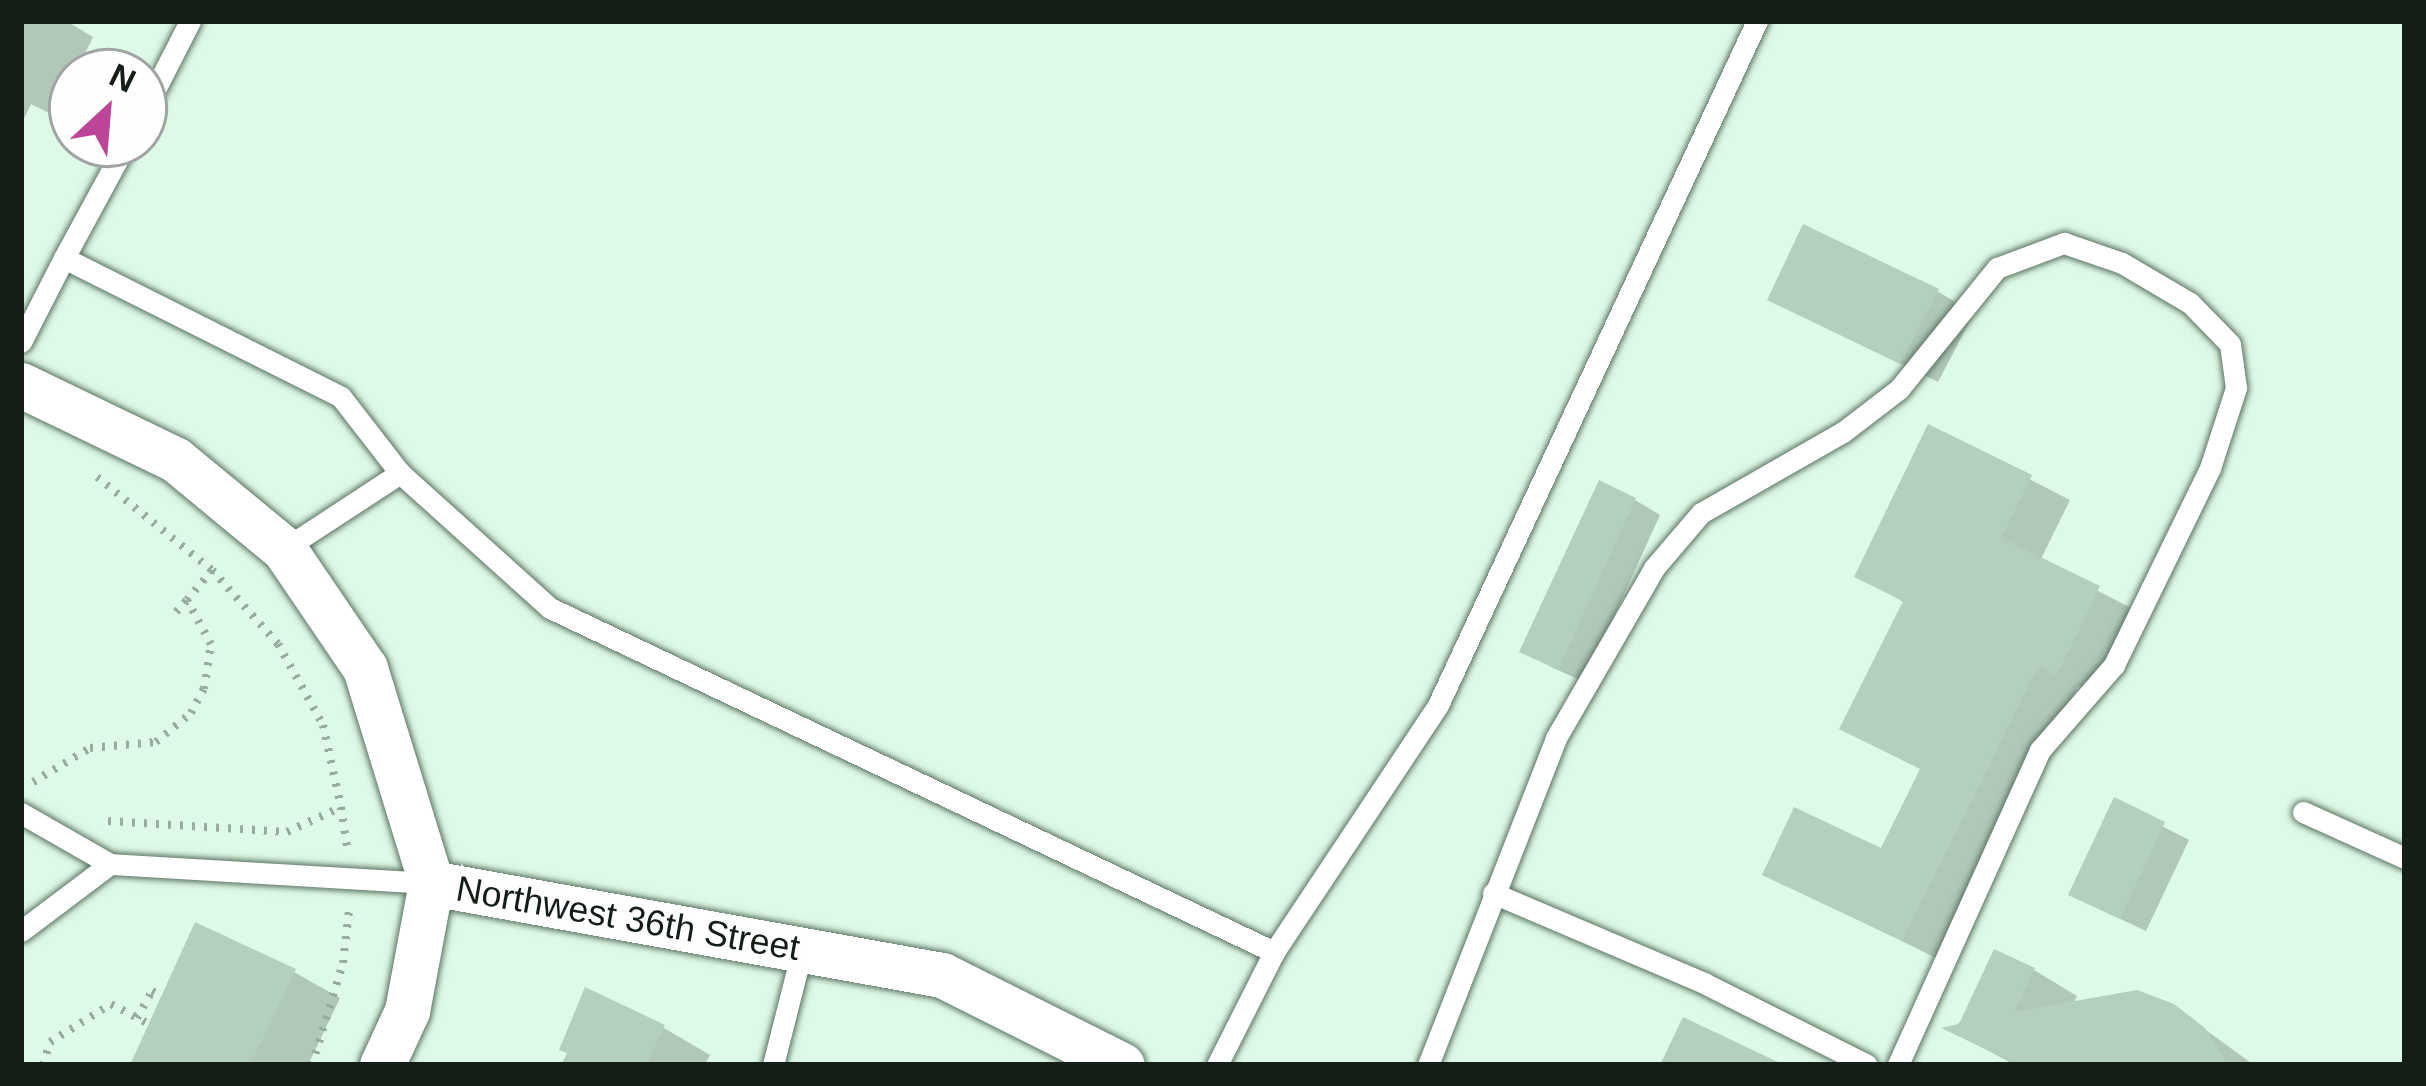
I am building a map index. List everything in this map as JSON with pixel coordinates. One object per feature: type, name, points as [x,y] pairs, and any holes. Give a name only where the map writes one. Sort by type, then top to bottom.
[{"type":"street","name":"Northwest 36th Street","points":[[21,385],[176,460],[284,549],[365,668],[431,883],[942,975],[1122,1065]]},
{"type":"street","points":[[382,1065],[407,1011],[431,883]]},
{"type":"lane","points":[[168,64],[190,21]]},
{"type":"lane","points":[[1217,1065],[1274,952],[1438,705],[1757,21]]},
{"type":"lane","points":[[21,341],[113,168]]},
{"type":"lane","points":[[1428,1065],[1556,738],[1654,568],[1701,513],[1843,432],[1899,389],[1997,268],[2064,243],[2122,263],[2190,303],[2230,344],[2236,388],[2210,468],[2114,665],[2041,749],[1898,1065]]},
{"type":"lane","points":[[64,258],[341,397],[400,473],[550,608],[1274,952]]},
{"type":"lane","points":[[284,549],[400,473]]},
{"type":"lane","points":[[2303,812],[2405,858]]},
{"type":"lane","points":[[21,813],[110,864],[431,883]]},
{"type":"lane","points":[[21,931],[110,864]]},
{"type":"lane","points":[[1493,893],[1704,983],[1867,1065]]},
{"type":"lane","points":[[773,1065],[802,950]]},
{"type":"path","points":[[81,467],[142,507],[243,598],[304,689],[336,763],[341,807]]},
{"type":"path","points":[[176,612],[212,570]]},
{"type":"path","points":[[32,783],[90,748],[156,742],[191,713],[204,689],[211,644],[187,600]]},
{"type":"path","points":[[137,1018],[152,991],[162,996]]},
{"type":"path","points":[[43,1065],[50,1042],[111,1004],[149,1024]]},
{"type":"building","points":[[1803,224],[1939,289],[1900,364],[1767,300]]},
{"type":"building","points":[[1928,424],[2032,475],[2001,538],[2100,586],[2057,675],[2038,666],[1902,941],[1762,875],[1794,807],[1881,848],[1920,769],[1839,729],[1903,601],[1854,577]]},
{"type":"building","points":[[1599,480],[1636,498],[1558,670],[1519,652]]},
{"type":"building","points":[[2114,797],[2165,822],[2120,919],[2068,895]]},
{"type":"building","points":[[195,922],[296,969],[250,1065],[130,1065]]},
{"type":"building","points":[[1994,949],[2035,968],[2014,1012],[2137,990],[2174,1004],[2205,1028],[2228,1065],[2019,1065],[1941,1028],[1959,1024]]},
{"type":"building","points":[[585,987],[665,1025],[647,1065],[561,1065],[567,1053],[559,1050]]},
{"type":"building","points":[[1683,1017],[1784,1065],[1660,1065]]}]
